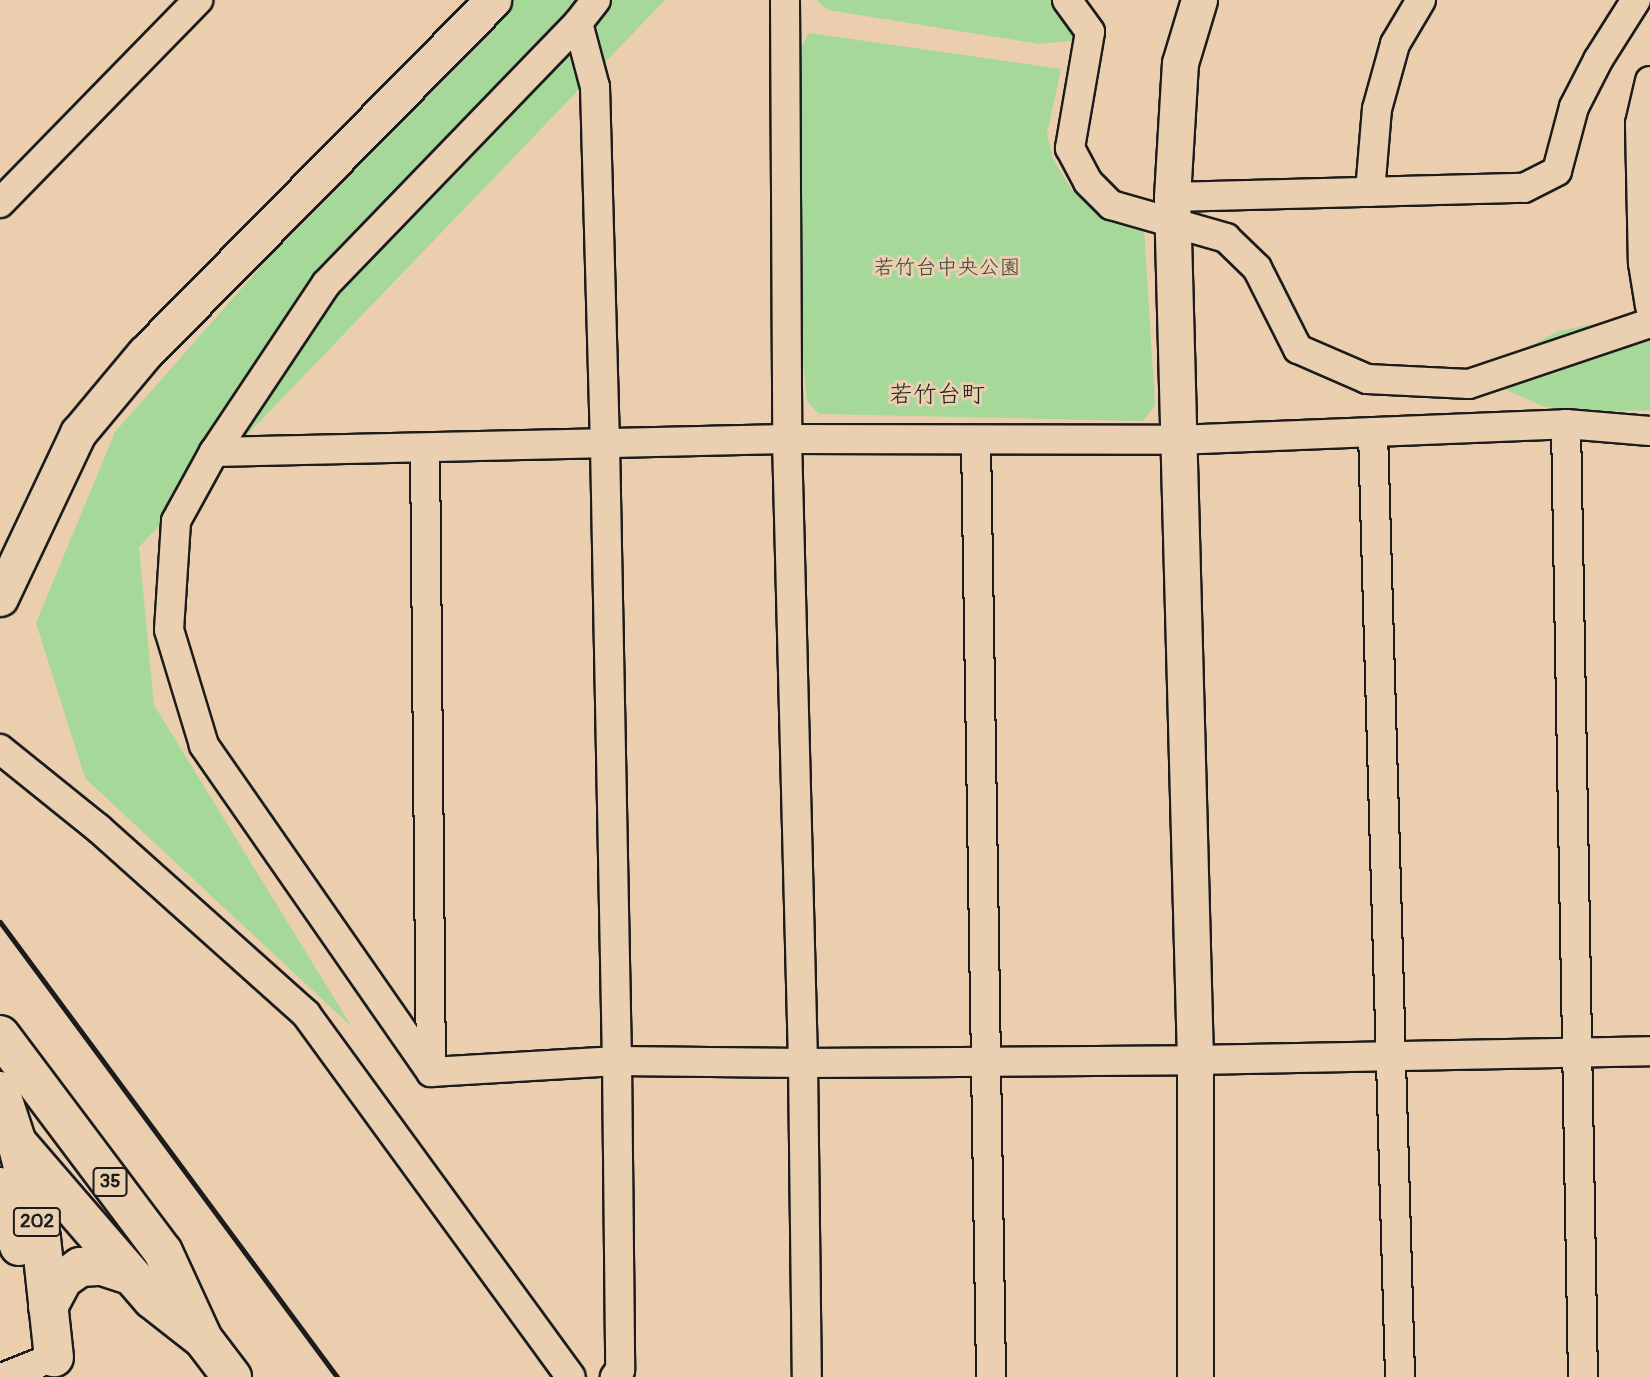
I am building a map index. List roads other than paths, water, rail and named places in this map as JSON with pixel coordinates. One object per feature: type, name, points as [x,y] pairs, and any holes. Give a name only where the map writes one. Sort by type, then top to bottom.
[{"type":"highway","name":"35","points":[[0,1035],[163,1252],[203,1339],[232,1377]]},
{"type":"highway","name":"202","points":[[0,1091],[9,1133],[41,1238],[58,1367]]},
{"type":"highway","name":"35","points":[[9,1133],[152,1300],[203,1339]]},
{"type":"highway","name":"202","points":[[0,1187],[58,1367]]},
{"type":"highway","points":[[48,1307],[63,1279],[80,1267],[102,1266],[130,1275]]},
{"type":"street","points":[[0,203],[198,0]]},
{"type":"street","points":[[0,598],[78,433],[145,353],[493,0]]},
{"type":"street","points":[[431,1072],[204,745],[169,630],[176,521],[214,452],[327,284],[578,23],[596,0]]},
{"type":"street","points":[[785,0],[787,439],[803,1063],[807,1377]]},
{"type":"street","points":[[1067,0],[1090,32],[1070,148],[1088,183],[1111,205],[1172,211],[1370,192],[1524,188],[1557,170],[1574,107],[1598,60],[1636,0]]},
{"type":"street","points":[[1195,1377],[1195,1060],[1176,440],[1172,211],[1180,63],[1199,0]]},
{"type":"street","points":[[1370,192],[1377,109],[1395,44],[1421,0]]},
{"type":"street","points":[[578,23],[595,87],[605,444],[617,1061],[620,1370],[615,1377]]},
{"type":"street","points":[[1650,81],[1640,124],[1640,211],[1643,263],[1650,306]]},
{"type":"street","points":[[1172,211],[1226,238],[1257,268],[1298,349],[1367,379],[1469,384],[1650,323]]},
{"type":"street","points":[[214,452],[787,439],[1176,440],[1566,425],[1642,428],[1650,431]]},
{"type":"street","points":[[1566,425],[1575,1052],[1583,1377]]},
{"type":"street","points":[[1373,432],[1400,1377]]},
{"type":"street","points":[[976,440],[991,1377]]},
{"type":"street","points":[[425,449],[431,1072]]},
{"type":"street","points":[[0,749],[98,828],[306,1014],[571,1377]]},
{"type":"street","points":[[431,1072],[617,1061],[803,1063],[1195,1060],[1650,1051]]},
{"type":"street","points":[[4,1377],[58,1367]]},
{"type":"railway","points":[[0,922],[337,1377]]},
{"type":"district","name":"若竹台町","points":[[937,395]]},
{"type":"park label","name":"若竹台中央公園","points":[[947,268]]}]
